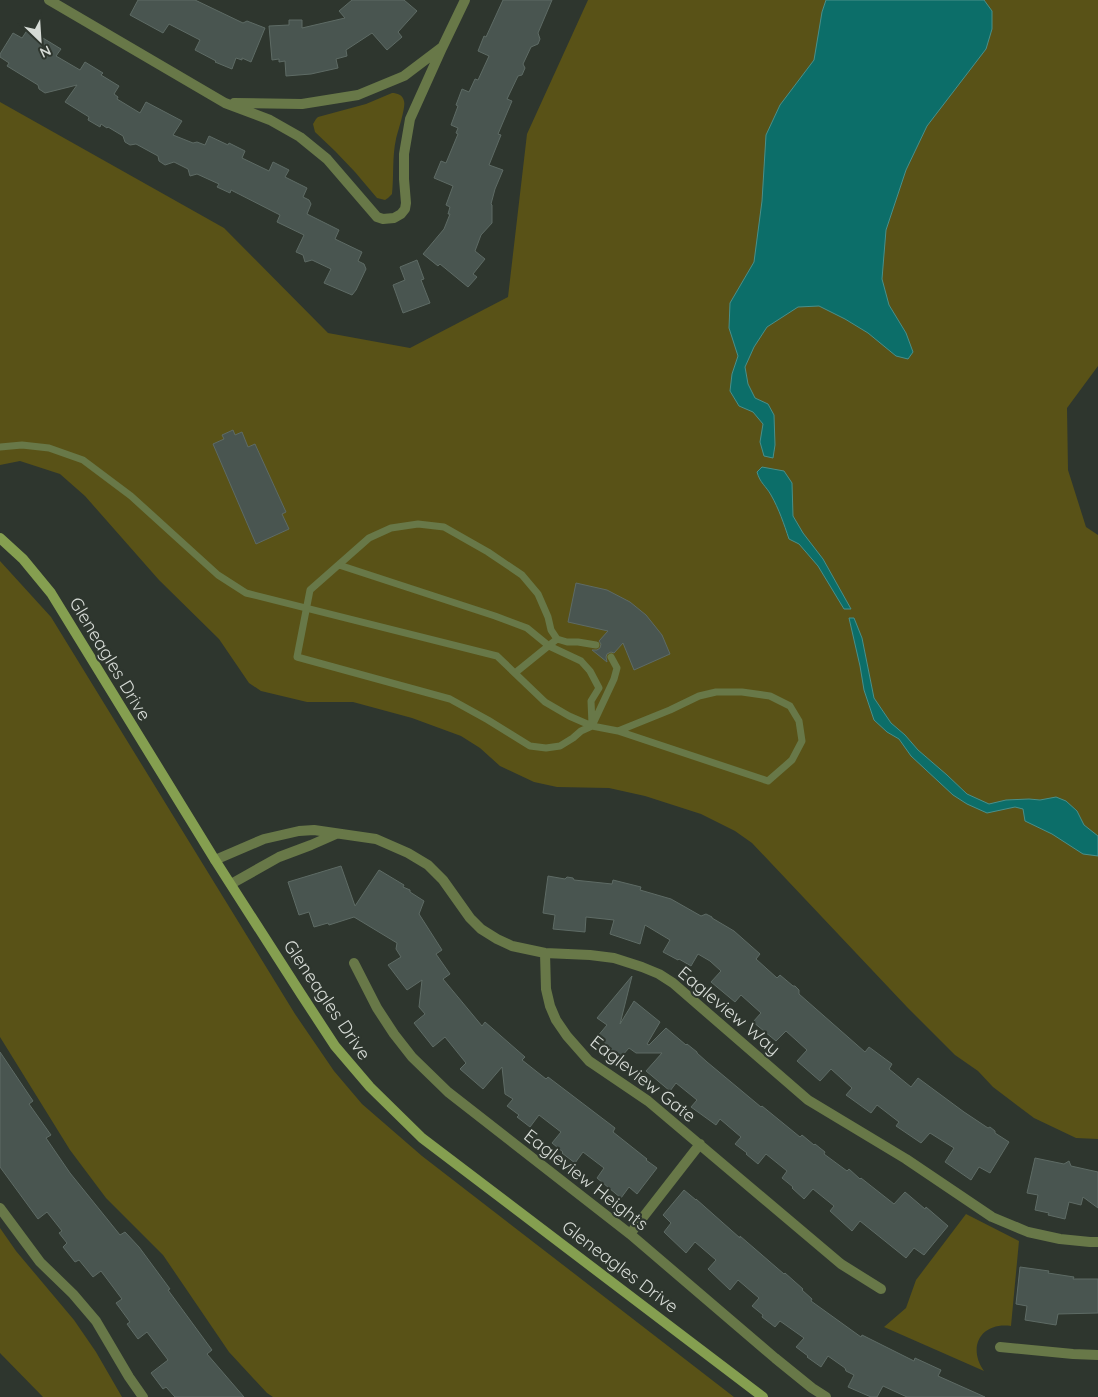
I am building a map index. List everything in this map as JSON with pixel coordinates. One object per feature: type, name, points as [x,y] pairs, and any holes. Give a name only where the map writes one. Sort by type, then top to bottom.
[{"type":"street","points":[[49,0],[226,103],[270,120],[300,137],[327,159],[377,217],[384,219],[394,218],[405,209],[404,154],[410,119],[465,0]]},
{"type":"street","points":[[226,103],[302,104],[358,95],[404,76],[442,48]]},
{"type":"street","name":"Gleneagles Drive","points":[[0,538],[24,559],[51,593],[215,860],[335,1046],[370,1087],[422,1138],[763,1397]]},
{"type":"street","name":"Eagleview Way","points":[[215,860],[264,839],[314,830],[376,839],[408,853],[428,865],[443,880],[481,929],[496,939],[512,946],[545,953],[614,958],[659,974],[696,1002],[808,1100],[906,1159],[992,1217],[1028,1232],[1060,1239],[1098,1242]]},
{"type":"street","points":[[231,884],[279,857],[336,833]]},
{"type":"street","name":"Eagleview Gate","points":[[545,953],[546,989],[550,1006],[556,1020],[576,1048],[589,1061],[648,1101],[841,1264],[881,1289]]},
{"type":"street","name":"Eagleview Heights","points":[[354,963],[377,1008],[394,1034],[412,1057],[448,1092],[630,1234],[775,1358],[826,1397]]},
{"type":"street","name":"Eagleview Gate","points":[[630,1234],[700,1144]]},
{"type":"street","points":[[0,1208],[40,1262],[73,1294],[96,1321],[143,1397]]},
{"type":"street","points":[[1000,1347],[1098,1355]]},
{"type":"lane","points":[[0,447],[22,445],[49,448],[83,460],[131,496],[218,575],[246,594],[497,656],[545,702],[569,716],[592,726],[618,731],[768,781],[792,760],[802,741],[799,720],[790,706],[770,696],[742,692],[716,692],[699,696],[618,731]]},
{"type":"lane","points":[[596,645],[557,639],[551,630],[548,617],[538,594],[522,575],[488,552],[444,527],[418,524],[391,528],[370,538],[310,590],[297,657],[450,699],[530,746],[546,748],[560,746],[581,731],[592,726],[614,679],[617,668],[611,657]]},
{"type":"lane","points":[[339,565],[528,628],[549,646],[581,661],[590,671],[599,688],[591,701],[592,726]]},
{"type":"lane","points":[[515,673],[557,639]]},
{"type":"shaded area","points":[[588,0],[1098,0],[1098,366],[1067,408],[1068,470],[1086,527],[1098,535],[1098,1139],[1076,1138],[1034,1118],[993,1087],[978,1071],[955,1055],[752,843],[735,831],[701,814],[645,796],[609,788],[557,787],[534,782],[500,766],[480,748],[461,736],[412,718],[353,702],[307,702],[261,691],[249,683],[219,639],[159,580],[85,496],[60,474],[20,461],[0,465],[0,102],[224,228],[328,333],[410,348],[508,297],[527,134]]},
{"type":"shaded area","points":[[392,93],[401,96],[404,104],[395,146],[392,194],[385,200],[377,198],[355,172],[315,132],[313,124],[318,117],[366,104]]},
{"type":"shaded area","points":[[0,561],[51,617],[295,1014],[334,1071],[362,1104],[422,1156],[734,1397],[273,1397],[229,1352],[163,1255],[106,1198],[70,1150],[0,1037]]},
{"type":"shaded area","points":[[966,1214],[1019,1241],[1011,1326],[992,1328],[980,1338],[977,1345],[977,1353],[984,1371],[884,1327],[906,1308],[916,1280]]},
{"type":"shaded area","points":[[0,1228],[16,1251],[74,1320],[96,1352],[122,1397],[43,1397],[0,1353]]},
{"type":"water","points":[[826,0],[984,0],[992,11],[992,29],[986,49],[927,126],[906,170],[886,230],[882,279],[889,305],[906,333],[913,352],[908,359],[896,356],[868,333],[819,306],[798,307],[767,327],[754,347],[745,367],[748,384],[755,398],[768,404],[774,415],[775,445],[773,458],[764,456],[760,442],[763,424],[753,412],[739,406],[730,391],[732,374],[738,356],[729,328],[730,303],[754,262],[762,201],[766,135],[780,105],[814,60],[822,12]]},
{"type":"water","points":[[762,467],[784,471],[792,483],[793,516],[803,533],[823,559],[851,609],[844,609],[818,566],[799,544],[789,539],[771,495],[758,476],[757,472]]},
{"type":"water","points":[[849,618],[854,618],[862,638],[874,698],[891,723],[918,750],[967,794],[989,804],[1006,800],[1040,800],[1056,797],[1066,801],[1077,811],[1084,825],[1098,836],[1098,856],[1083,854],[1052,834],[1025,821],[1023,809],[1015,807],[987,813],[967,804],[953,795],[911,756],[899,739],[887,732],[874,720],[864,690]]},
{"type":"building","points":[[138,0],[195,0],[243,23],[247,21],[265,28],[251,62],[242,58],[242,60],[236,58],[232,69],[215,62],[195,50],[200,40],[169,24],[163,33],[130,15]]},
{"type":"building","points":[[352,0],[404,0],[417,11],[398,32],[402,37],[387,50],[372,33],[346,50],[347,56],[336,59],[338,68],[311,74],[286,76],[285,61],[279,62],[279,59],[272,60],[269,26],[289,25],[289,20],[302,20],[302,28],[345,18],[339,11]]},
{"type":"building","points":[[503,0],[552,0],[538,33],[540,39],[538,44],[531,47],[523,64],[525,68],[522,75],[518,76],[507,99],[512,101],[498,134],[501,135],[489,165],[503,170],[491,204],[492,223],[481,235],[475,251],[485,259],[473,274],[477,277],[468,287],[440,264],[438,266],[423,254],[444,229],[450,214],[448,214],[450,207],[446,205],[453,186],[434,178],[441,161],[446,163],[458,134],[456,133],[458,128],[451,125],[462,89],[469,92],[475,79],[478,80],[489,56],[478,51]]},
{"type":"building","points":[[28,29],[61,49],[56,56],[80,70],[85,62],[103,73],[101,75],[119,86],[114,94],[118,97],[117,99],[140,113],[146,102],[182,121],[173,135],[193,143],[197,142],[205,145],[209,136],[245,151],[242,158],[269,171],[273,162],[289,170],[285,177],[307,188],[303,197],[309,200],[311,204],[307,214],[339,230],[335,239],[362,252],[358,261],[364,264],[366,269],[352,295],[324,283],[331,269],[312,260],[305,262],[303,255],[296,252],[304,235],[277,222],[280,215],[231,190],[230,193],[217,187],[219,184],[197,174],[190,176],[188,169],[174,162],[165,165],[159,161],[158,156],[136,144],[130,145],[125,142],[123,136],[108,127],[101,124],[100,127],[88,120],[89,117],[65,102],[77,85],[45,93],[39,89],[38,85],[7,66],[9,63],[0,57],[0,54],[13,33],[22,38]]},
{"type":"building","points":[[417,260],[424,279],[421,280],[430,303],[403,313],[393,285],[405,280],[400,267]]},
{"type":"building","points":[[233,430],[235,435],[242,432],[248,447],[255,444],[286,512],[282,514],[289,529],[256,544],[213,444],[224,439],[222,435]]},
{"type":"building","points":[[576,583],[607,590],[630,602],[646,615],[662,635],[670,654],[634,670],[623,643],[614,653],[607,654],[607,662],[592,650],[600,648],[601,644],[599,641],[608,631],[568,622]]},
{"type":"building","points":[[341,866],[355,906],[379,870],[404,885],[403,887],[424,901],[419,914],[442,950],[436,954],[450,974],[443,979],[482,1026],[485,1022],[525,1057],[522,1060],[546,1079],[548,1077],[615,1128],[613,1132],[657,1168],[637,1194],[629,1187],[621,1198],[597,1178],[604,1168],[583,1152],[575,1163],[562,1153],[552,1143],[561,1132],[539,1115],[530,1127],[517,1117],[519,1115],[507,1106],[513,1099],[505,1094],[502,1067],[483,1089],[460,1069],[466,1063],[445,1037],[433,1047],[414,1023],[425,1014],[419,1007],[422,980],[407,990],[388,965],[401,957],[396,949],[397,943],[354,917],[329,925],[328,923],[314,927],[309,912],[299,915],[288,882]]},
{"type":"building","points":[[548,876],[612,884],[613,880],[641,887],[640,890],[671,899],[701,916],[706,914],[734,931],[760,954],[756,959],[777,978],[780,975],[795,986],[799,990],[799,994],[865,1052],[869,1047],[892,1064],[889,1069],[911,1087],[918,1078],[1009,1142],[990,1173],[979,1167],[971,1180],[945,1162],[954,1148],[930,1133],[921,1143],[896,1126],[899,1122],[877,1105],[871,1113],[846,1095],[852,1088],[831,1069],[820,1081],[797,1061],[807,1050],[786,1031],[776,1041],[753,1022],[761,1013],[741,995],[735,1002],[711,982],[721,971],[710,961],[698,954],[691,966],[663,952],[670,940],[645,925],[640,944],[610,934],[614,920],[586,917],[585,932],[553,929],[555,915],[543,913]]},
{"type":"building","points":[[632,976],[620,1024],[634,1001],[660,1022],[647,1044],[649,1045],[666,1028],[761,1107],[800,1137],[802,1135],[815,1144],[825,1152],[824,1154],[847,1171],[849,1169],[894,1204],[905,1192],[925,1209],[926,1207],[948,1226],[924,1255],[914,1248],[906,1258],[860,1221],[852,1231],[830,1211],[834,1206],[813,1189],[804,1199],[782,1178],[787,1171],[766,1154],[758,1164],[735,1144],[741,1137],[720,1119],[716,1125],[691,1107],[697,1100],[676,1083],[670,1091],[646,1071],[662,1053],[636,1053],[629,1048],[621,1057],[597,1037],[607,1025],[597,1018]]},
{"type":"building","points":[[0,1052],[33,1101],[29,1104],[51,1135],[46,1138],[70,1173],[120,1235],[125,1232],[139,1247],[212,1350],[207,1354],[244,1397],[175,1397],[166,1387],[163,1389],[151,1373],[168,1360],[147,1332],[138,1339],[127,1324],[130,1322],[116,1303],[122,1299],[101,1271],[93,1277],[79,1260],[75,1262],[63,1247],[67,1243],[59,1233],[62,1231],[47,1212],[38,1219],[0,1167]]},
{"type":"building","points":[[1035,1158],[1064,1164],[1069,1161],[1071,1166],[1098,1172],[1098,1208],[1083,1197],[1081,1205],[1069,1202],[1065,1219],[1035,1210],[1038,1195],[1027,1193]]},
{"type":"building","points":[[684,1190],[740,1238],[740,1236],[785,1273],[803,1289],[812,1299],[811,1301],[861,1337],[862,1335],[914,1361],[915,1358],[941,1370],[938,1376],[985,1397],[907,1397],[883,1386],[877,1397],[871,1397],[848,1387],[854,1375],[828,1356],[821,1367],[807,1357],[796,1347],[804,1338],[780,1321],[775,1327],[752,1306],[759,1298],[738,1280],[730,1290],[708,1269],[716,1260],[695,1242],[686,1253],[664,1232],[671,1223],[663,1215]]},
{"type":"building","points":[[1020,1267],[1049,1271],[1048,1273],[1074,1277],[1073,1279],[1098,1279],[1098,1313],[1058,1314],[1056,1325],[1025,1320],[1027,1306],[1016,1304]]}]
